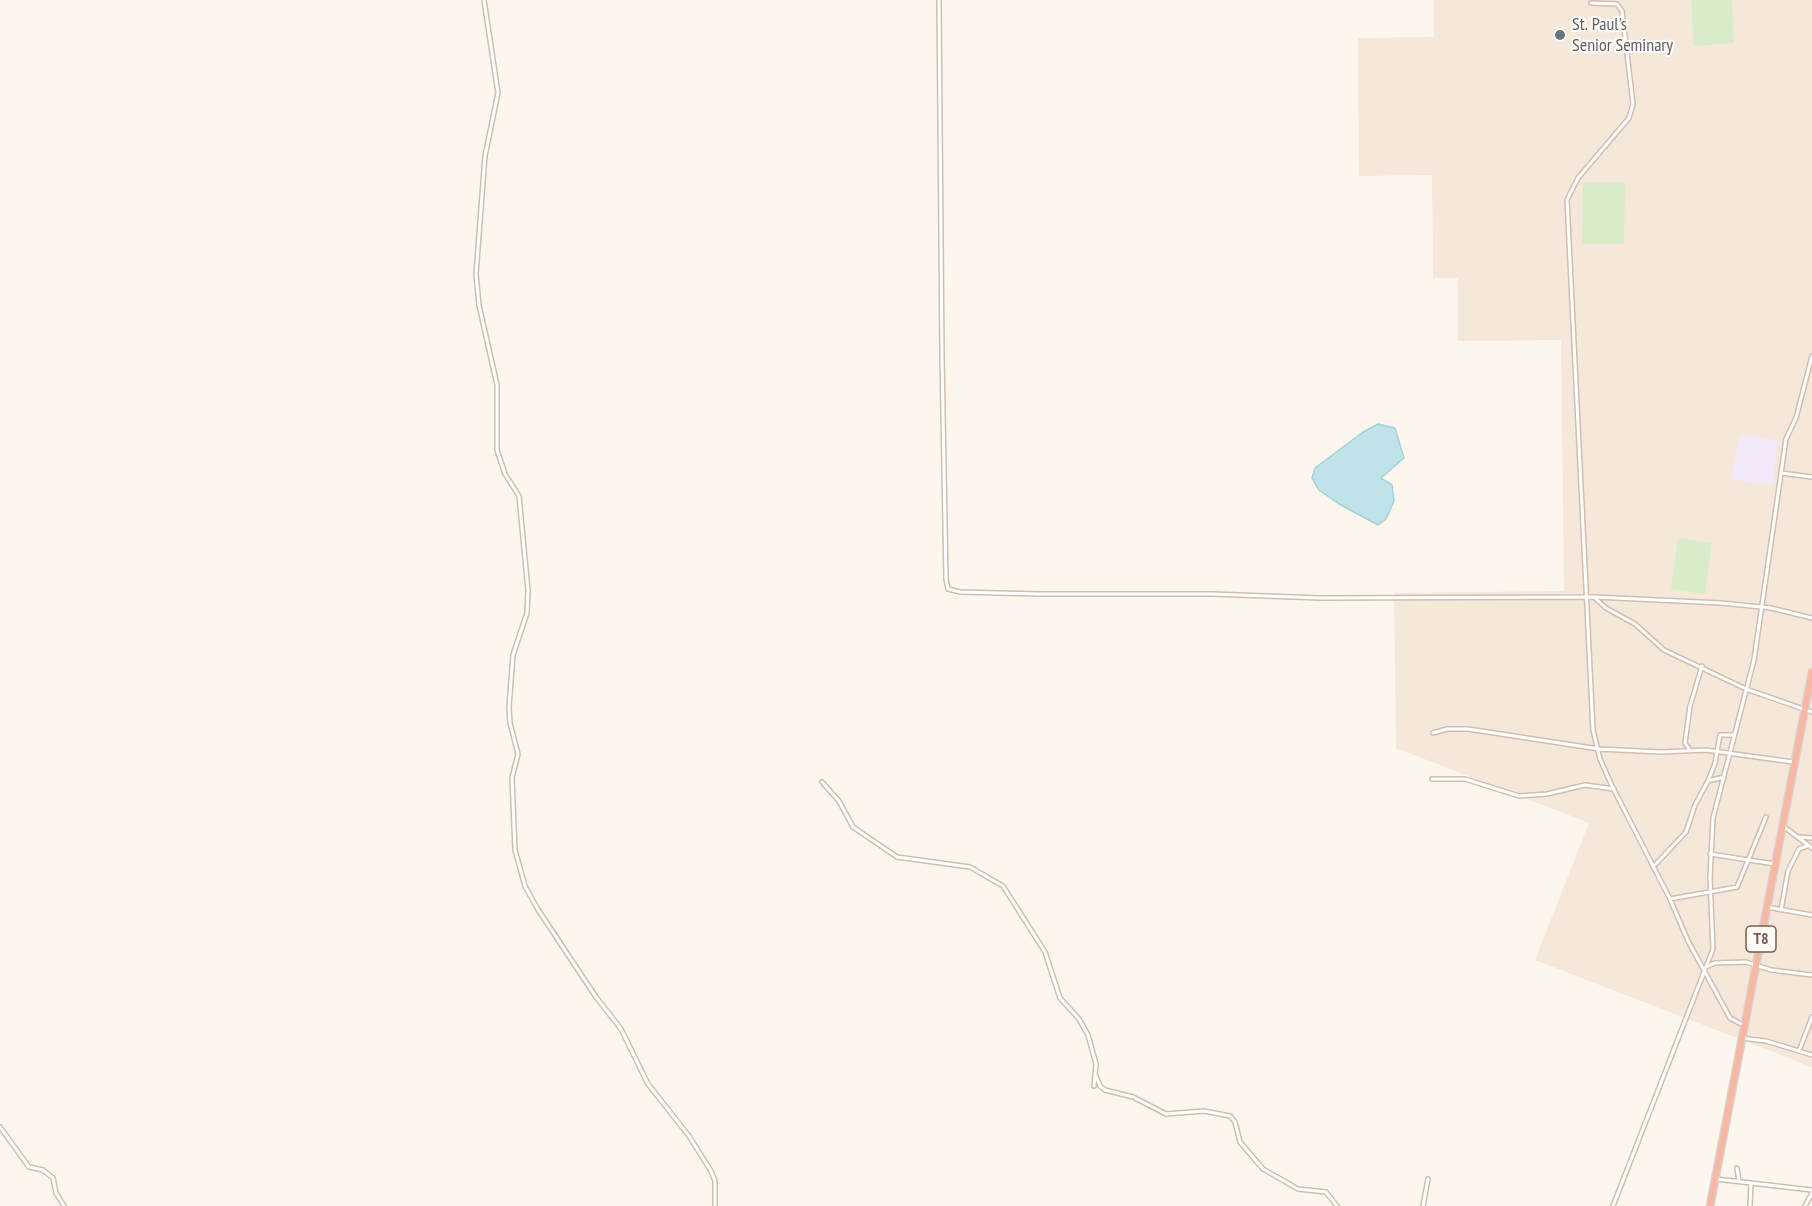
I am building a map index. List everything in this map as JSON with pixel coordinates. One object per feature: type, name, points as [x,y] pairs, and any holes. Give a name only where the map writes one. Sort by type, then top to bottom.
[{"type":"highway","name":"T8","points":[[1710,1206],[1812,672]]},
{"type":"street","points":[[484,0],[498,93],[481,190],[477,284],[497,385],[497,450],[505,474],[519,496],[528,590],[527,613],[513,655],[510,707],[510,723],[518,754],[512,778],[515,850],[525,886],[537,908],[596,997],[621,1029],[648,1084],[689,1136],[711,1171],[715,1180],[715,1206]]},
{"type":"street","points":[[939,0],[942,356],[948,589],[960,592],[1038,594],[1212,594],[1320,598],[1594,597],[1761,607],[1812,618]]},
{"type":"street","points":[[1591,3],[1617,4],[1622,11],[1632,104],[1629,118],[1578,178],[1567,200],[1593,730],[1600,759],[1670,899],[1680,926],[1730,1018],[1745,1026]]},
{"type":"street","points":[[1613,1206],[1704,971],[1708,966],[1714,940],[1710,854],[1713,818],[1756,648],[1786,439],[1796,418],[1812,357]]},
{"type":"street","points":[[1781,473],[1812,477]]},
{"type":"street","points":[[1594,597],[1606,608],[1635,624],[1664,650],[1702,666],[1746,689],[1812,712]]},
{"type":"street","points":[[1689,750],[1685,743],[1690,706],[1702,666]]},
{"type":"street","points":[[1433,733],[1447,729],[1468,729],[1599,749],[1661,752],[1716,751],[1795,762]]},
{"type":"street","points":[[1653,867],[1686,832],[1692,812],[1715,764],[1720,735],[1734,735]]},
{"type":"street","points":[[1708,781],[1725,776]]},
{"type":"street","points":[[1432,779],[1465,779],[1519,796],[1547,794],[1585,784],[1614,789]]},
{"type":"street","points":[[822,782],[839,801],[853,827],[897,857],[970,867],[1003,886],[1043,949],[1060,998],[1079,1019],[1088,1035],[1096,1064],[1094,1086]]},
{"type":"street","points":[[1670,899],[1737,887],[1766,817]]},
{"type":"street","points":[[1783,825],[1812,848]]},
{"type":"street","points":[[1798,837],[1812,838]]},
{"type":"street","points":[[1781,910],[1788,871],[1799,849],[1807,846]]},
{"type":"street","points":[[1710,854],[1775,864]]},
{"type":"street","points":[[1767,907],[1812,915]]},
{"type":"street","points":[[1708,966],[1715,963],[1756,965],[1812,975]]},
{"type":"street","points":[[1799,1051],[1812,1017]]},
{"type":"street","points":[[1742,1038],[1766,1041],[1812,1055]]},
{"type":"street","points":[[1095,1074],[1100,1086],[1106,1090],[1133,1097],[1166,1114],[1204,1111],[1230,1116],[1235,1122],[1240,1142],[1263,1169],[1298,1189],[1326,1192],[1337,1206]]},
{"type":"street","points":[[0,1127],[29,1167],[43,1170],[51,1175],[56,1193],[64,1206]]},
{"type":"street","points":[[1737,1168],[1739,1181]]},
{"type":"street","points":[[1423,1206],[1428,1179]]},
{"type":"street","points":[[1715,1179],[1812,1192],[1805,1206]]},
{"type":"street","points":[[1750,1183],[1750,1206]]},
{"type":"shaded area","points":[[1434,0],[1812,0],[1812,1067],[1535,960],[1589,823],[1396,748],[1394,593],[1564,591],[1561,340],[1458,341],[1458,278],[1433,278],[1432,175],[1359,176],[1358,38],[1434,37]]},
{"type":"shaded area","points":[[1740,434],[1778,441],[1772,485],[1731,479]]},
{"type":"green space","points":[[1691,0],[1732,0],[1734,43],[1694,46]]},
{"type":"green space","points":[[1583,182],[1625,182],[1624,244],[1582,244]]},
{"type":"green space","points":[[1678,538],[1712,543],[1705,594],[1671,589]]},
{"type":"water","points":[[1378,424],[1395,428],[1404,458],[1381,478],[1392,485],[1394,501],[1386,519],[1378,525],[1339,504],[1319,490],[1312,478],[1315,468],[1363,432]]},
{"type":"place","name":"St. Paul's Senior Seminary","points":[[1560,35]]}]
